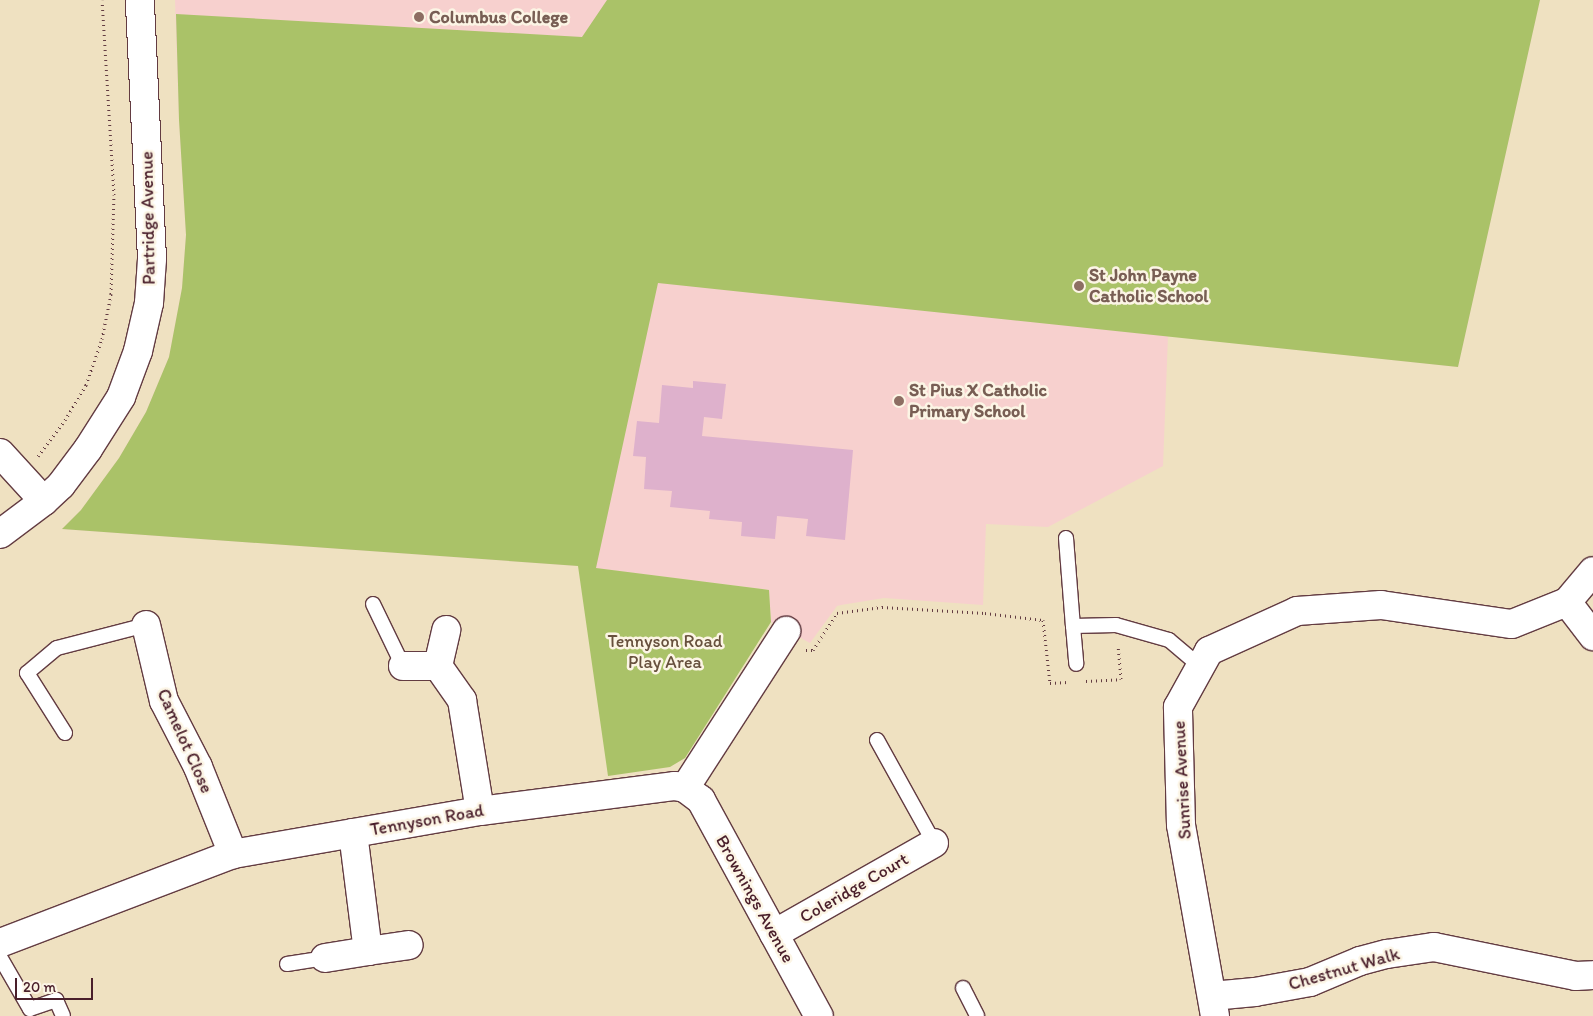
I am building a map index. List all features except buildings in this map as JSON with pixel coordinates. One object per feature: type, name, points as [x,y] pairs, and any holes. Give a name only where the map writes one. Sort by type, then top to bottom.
[{"type":"street","name":"Partridge Avenue","points":[[0,534],[44,501],[61,485],[88,449],[121,397],[138,351],[149,303],[152,260],[140,0]]},
{"type":"street","points":[[0,453],[44,501]]},
{"type":"street","name":"Sunrise Avenue","points":[[1214,1006],[1181,815],[1178,707],[1210,652],[1297,612],[1381,604],[1512,624],[1567,602],[1593,572]]},
{"type":"street","points":[[1567,602],[1593,636]]},
{"type":"street","name":"Camelot Close","points":[[146,625],[164,701],[198,767],[233,854]]},
{"type":"street","points":[[446,630],[438,666],[462,700],[480,811]]},
{"type":"street","points":[[685,788],[786,631]]},
{"type":"street","points":[[403,666],[438,666]]},
{"type":"street","name":"Tennyson Road","points":[[0,943],[233,854],[480,811],[665,786],[685,788]]},
{"type":"street","name":"Brownings Avenue","points":[[685,788],[701,800],[819,1016]]},
{"type":"street","points":[[353,833],[368,951]]},
{"type":"street","name":"Coleridge Court","points":[[774,934],[934,843]]},
{"type":"street","points":[[325,958],[409,945]]},
{"type":"street","name":"Chestnut Walk","points":[[1214,1006],[1255,992],[1310,982],[1360,961],[1387,954],[1434,947],[1576,976],[1593,975]]},
{"type":"lane","points":[[1066,538],[1076,664]]},
{"type":"lane","points":[[373,604],[403,666]]},
{"type":"lane","points":[[65,734],[27,673],[57,648],[146,625]]},
{"type":"lane","points":[[1073,626],[1116,625],[1169,640],[1201,667]]},
{"type":"lane","points":[[878,740],[934,843]]},
{"type":"lane","points":[[0,957],[30,1009],[56,1000],[63,1016]]},
{"type":"lane","points":[[287,964],[325,958]]},
{"type":"lane","points":[[962,988],[977,1016]]},
{"type":"path","points":[[21,476],[65,420],[86,385],[102,339],[111,294],[114,195],[102,0]]},
{"type":"path","points":[[770,655],[813,650],[837,612],[882,607],[985,613],[1043,620],[1050,683],[1121,679],[1116,625]]},
{"type":"shaded area","name":"St John Payne Catholic School","points":[[175,0],[1540,0],[1458,367],[1168,336],[1163,466],[1048,527],[986,524],[983,605],[884,598],[841,605],[837,606],[810,643],[771,622],[769,590],[578,566],[62,529],[81,510],[119,458],[146,412],[169,357],[182,288],[186,235],[179,120]]},
{"type":"green space","name":"St John Payne Catholic School","points":[[607,0],[1540,0],[1458,367],[658,283],[596,568],[769,590],[771,622],[685,758],[670,767],[608,776],[578,566],[62,529],[81,510],[119,458],[146,412],[169,357],[182,288],[186,235],[179,120],[176,14],[582,37]]},
{"type":"place","name":"Columbus College","points":[[419,17]]},
{"type":"place","name":"St John Payne Catholic School","points":[[1079,286]]},
{"type":"place","name":"St Pius X Catholic Primary School","points":[[899,401]]},
{"type":"park label","name":"Tennyson Road Play Area","points":[[665,652]]}]
